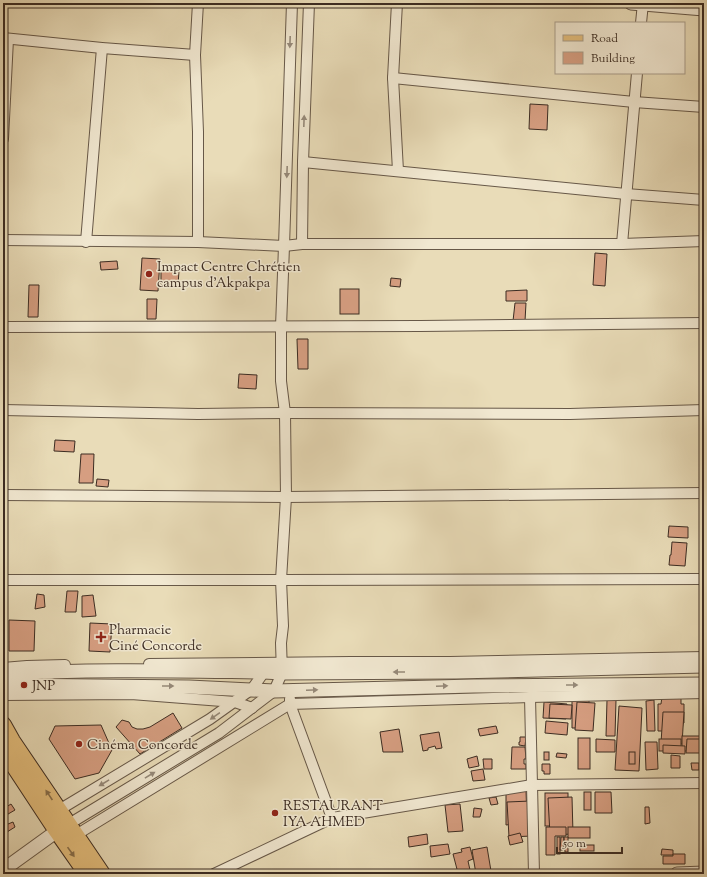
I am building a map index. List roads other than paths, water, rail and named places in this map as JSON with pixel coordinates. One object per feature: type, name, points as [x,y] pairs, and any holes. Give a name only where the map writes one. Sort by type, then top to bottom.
[{"type":"main road","points":[[3,724],[12,741],[59,810],[87,874]]},
{"type":"main road","points":[[3,751],[102,874]]},
{"type":"street","points":[[198,3],[195,55],[198,132],[198,242]]},
{"type":"street","points":[[3,870],[220,733],[274,691],[282,668],[281,644],[283,626],[281,580],[286,498],[285,413],[281,381],[281,327],[292,3]]},
{"type":"street","points":[[302,244],[303,162],[309,3]]},
{"type":"street","points":[[397,3],[393,78],[398,171]]},
{"type":"street","points":[[641,22],[639,3],[704,9]]},
{"type":"street","points":[[3,139],[6,38],[102,48],[195,55]]},
{"type":"street","points":[[86,242],[102,48]]},
{"type":"street","points":[[622,244],[637,74]]},
{"type":"street","points":[[393,78],[634,102],[704,107]]},
{"type":"street","points":[[303,162],[626,194],[704,200]]},
{"type":"street","points":[[3,240],[198,242],[284,246],[302,244],[622,244],[704,241]]},
{"type":"street","points":[[3,327],[281,327],[704,323]]},
{"type":"street","points":[[3,410],[198,414],[570,414],[704,410]]},
{"type":"street","points":[[3,495],[286,498],[704,493]]},
{"type":"street","points":[[3,580],[704,579]]},
{"type":"street","points":[[3,674],[136,670],[264,672],[282,668],[350,662],[450,662],[704,657]]},
{"type":"street","points":[[3,668],[27,666],[282,668],[456,672],[704,666]]},
{"type":"street","points":[[59,810],[210,719],[252,690],[264,672]]},
{"type":"street","points":[[3,686],[189,687],[290,691],[474,686],[704,684]]},
{"type":"street","points":[[290,691],[290,704],[332,818]]},
{"type":"street","points":[[67,830],[290,704],[704,693]]},
{"type":"street","points":[[3,695],[131,694],[235,702],[252,708]]},
{"type":"street","points":[[530,697],[534,874]]},
{"type":"street","points":[[214,874],[332,818],[532,785],[704,783]]},
{"type":"street","points":[[677,874],[704,873]]},
{"type":"place","name":"Impact Centre Chrétien campus d'Akpakpa","points":[[149,274]]},
{"type":"place","name":"Pharmacie Ciné Concorde","points":[[101,637]]},
{"type":"place","name":"JNP","points":[[24,685]]},
{"type":"place","name":"Cinéma Concorde","points":[[79,744]]},
{"type":"place","name":"RESTAURANT IYA AHMED","points":[[275,813]]}]
